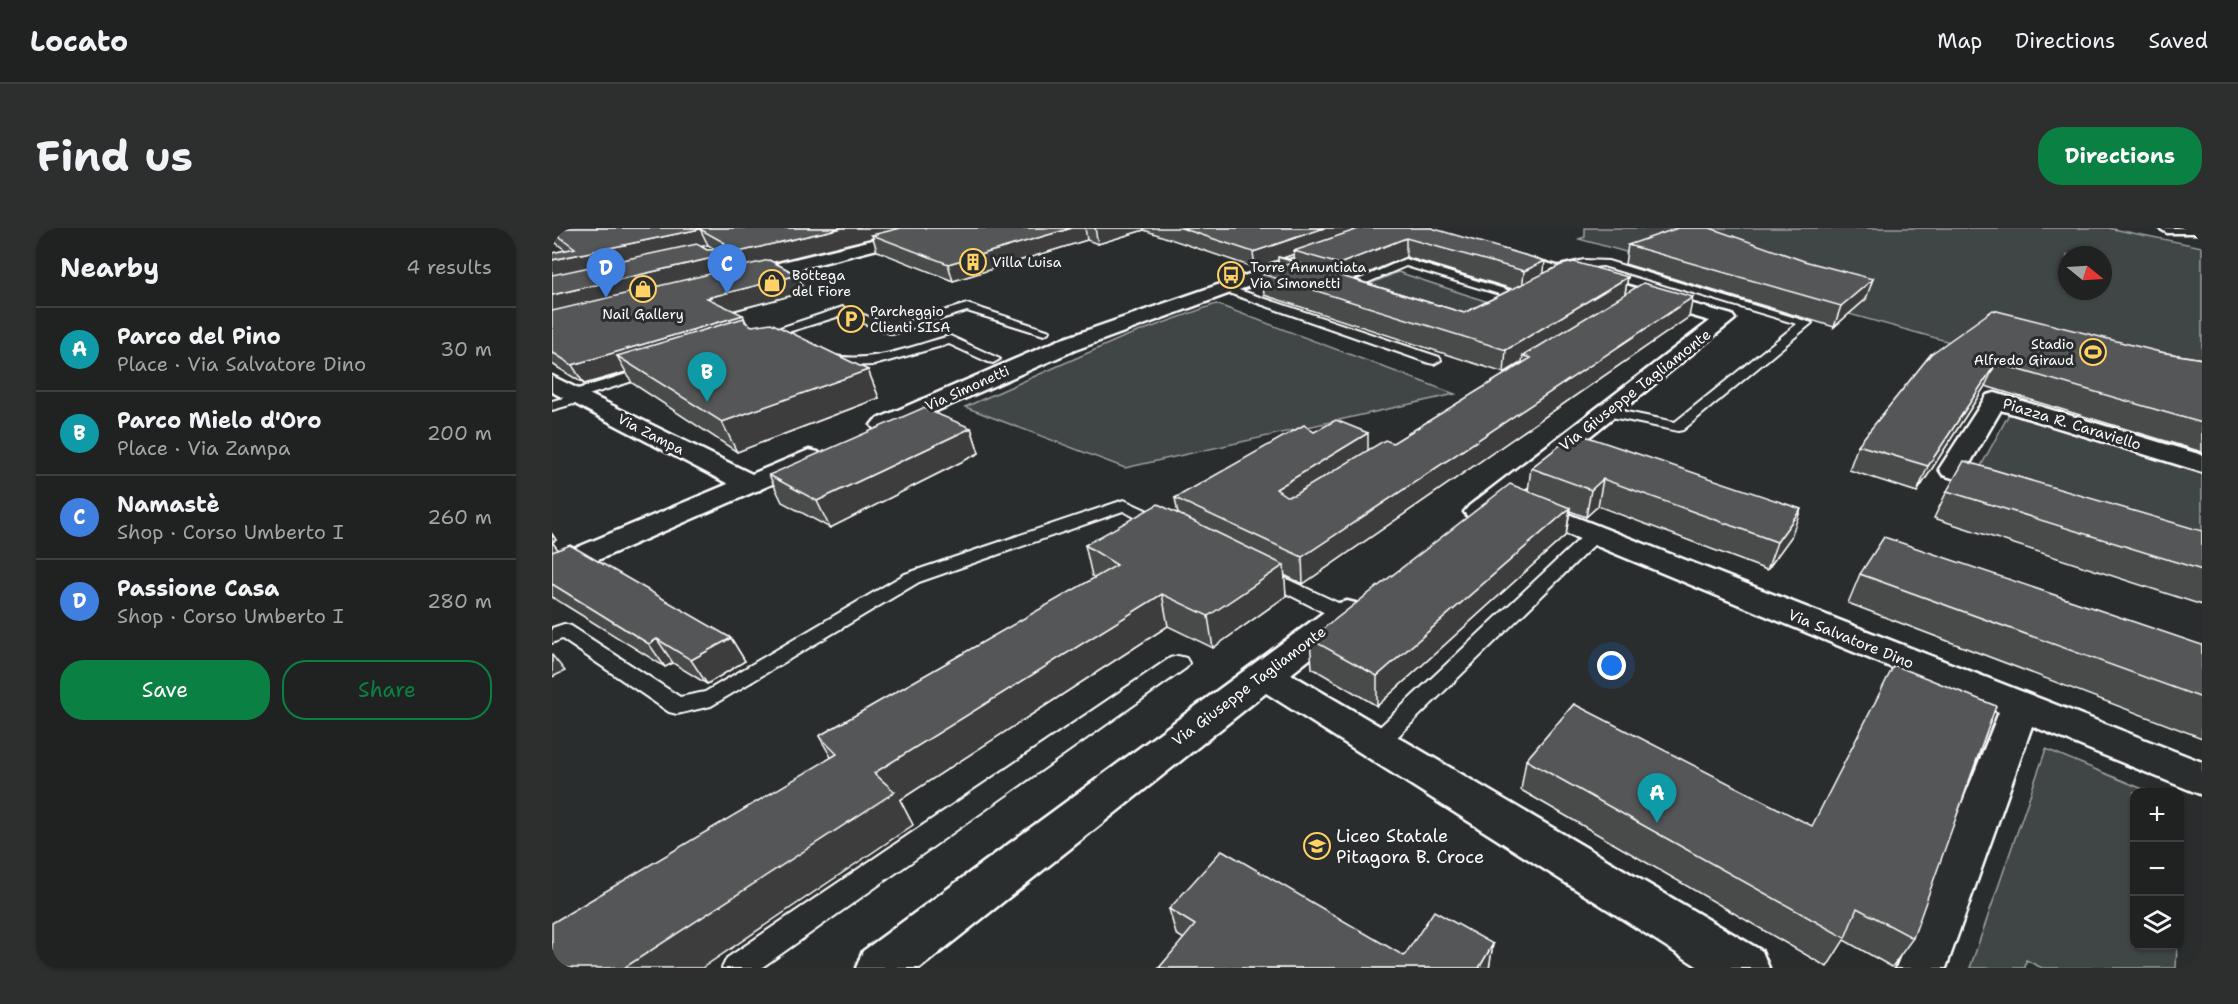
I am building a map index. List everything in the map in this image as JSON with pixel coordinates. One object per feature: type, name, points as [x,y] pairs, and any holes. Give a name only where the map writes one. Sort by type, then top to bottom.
[{"type":"street","points":[[737,276],[909,232],[942,228]]},
{"type":"street","points":[[2171,229],[2202,228]]},
{"type":"street","name":"Via Simonetti","points":[[861,435],[1067,345],[1330,250]]},
{"type":"street","name":"Via Giuseppe Tagliamonte","points":[[1454,532],[1725,319],[1559,275],[1484,250]]},
{"type":"street","name":"Via Zampa","points":[[568,397],[750,484]]},
{"type":"street","name":"Piazza R. Caraviello","points":[[2021,491],[1953,469],[1995,400],[2202,464]]},
{"type":"street","points":[[552,570],[829,450]]},
{"type":"street","name":"Via Salvatore Dino","points":[[1500,496],[1593,536],[2202,779]]},
{"type":"street","name":"Via Giuseppe Tagliamonte","points":[[881,968],[1358,604]]},
{"type":"street","points":[[1265,675],[1744,968]]},
{"type":"street","points":[[1921,968],[2020,708]]},
{"type":"lane","points":[[1361,298],[1334,289],[1405,262],[1527,296],[1503,309]]},
{"type":"lane","points":[[1559,275],[1584,262],[1604,263],[1806,323],[1678,428],[1607,412]]},
{"type":"lane","points":[[1275,270],[1300,278]]},
{"type":"lane","points":[[1224,288],[1434,360]]},
{"type":"lane","points":[[1619,309],[1641,295]]},
{"type":"lane","points":[[742,343],[843,311],[892,330],[967,307],[1044,331]]},
{"type":"lane","points":[[813,350],[829,359],[866,362],[891,358],[950,340],[993,359]]},
{"type":"lane","points":[[758,349],[788,342]]},
{"type":"lane","points":[[568,397],[665,372]]},
{"type":"lane","points":[[552,636],[564,631],[677,706],[711,698],[912,578],[1124,505],[1186,536]]},
{"type":"lane","points":[[1377,743],[1593,536]]},
{"type":"lane","points":[[1249,567],[1358,604]]},
{"type":"lane","points":[[737,968],[1178,663]]},
{"type":"shaded area","name":"Stadio Alfredo Giraud","points":[[1585,228],[2108,228],[2202,247],[2202,412],[1579,239],[1585,237]]},
{"type":"shaded area","points":[[1398,272],[1497,305],[1473,317],[1365,286]]},
{"type":"shaded area","points":[[1216,304],[1455,394],[1125,468],[965,407],[1124,337]]},
{"type":"shaded area","points":[[2009,414],[2202,474],[2202,533],[1981,466]]},
{"type":"shaded area","points":[[2046,749],[2140,788],[2130,788],[2130,950],[2177,950],[2176,968],[2042,968],[2026,960],[2025,968],[1970,968]]},
{"type":"building","points":[[552,228],[842,228],[552,295],[552,275],[697,244],[707,250],[720,250],[725,243],[700,229],[552,260],[552,253],[575,248],[552,231]]},
{"type":"building","points":[[901,228],[1072,228],[948,264],[872,235]]},
{"type":"building","points":[[1181,228],[1324,228],[1253,252]]},
{"type":"building","points":[[1361,228],[1431,228],[1545,261],[1524,271],[1406,238],[1339,264],[1294,251]]},
{"type":"building","points":[[1678,228],[1710,228],[1804,261],[1873,279],[1841,306],[1628,245]]},
{"type":"building","points":[[1278,257],[1464,313],[1561,265],[1574,262],[1628,277],[1506,350],[1262,274],[1294,262]]},
{"type":"building","points":[[769,260],[798,275],[707,298],[743,315],[572,365],[552,352],[552,311]]},
{"type":"building","points":[[1643,283],[1693,297],[1302,557],[1175,498],[1304,425],[1314,432],[1336,420],[1368,433],[1276,489],[1286,496],[1294,495],[1385,440],[1393,443],[1531,358],[1523,356]]},
{"type":"building","points":[[1993,310],[2160,352],[2202,359],[2202,423],[1996,363],[1928,466],[1858,445],[1931,354]]},
{"type":"building","points":[[744,318],[745,322],[752,326],[771,323],[868,370],[722,422],[617,356]]},
{"type":"building","points":[[923,408],[971,428],[817,501],[769,475]]},
{"type":"building","points":[[1576,433],[1801,509],[1777,542],[1603,479],[1591,490],[1531,468]]},
{"type":"building","points":[[1964,461],[2202,531],[2202,570],[1947,491]]},
{"type":"building","points":[[1510,484],[1570,508],[1377,676],[1310,639]]},
{"type":"building","points":[[1158,504],[1284,565],[1208,616],[1162,594],[874,773],[895,792],[624,968],[552,968],[552,923],[837,754],[819,736],[1117,565],[1085,545]]},
{"type":"building","points":[[1884,537],[2202,645],[2202,698],[1860,574]]},
{"type":"building","points":[[570,545],[731,638],[691,660],[657,639],[649,644],[552,584],[552,552]]},
{"type":"building","points":[[1894,665],[1996,706],[1913,938],[1857,908],[1845,938],[1526,760],[1574,704],[1812,826]]},
{"type":"building","points":[[1222,850],[1404,956],[1434,911],[1493,944],[1479,968],[1159,968],[1195,925],[1169,909]]},
{"type":"place","name":"Villa Luisa","points":[[973,262]]},
{"type":"place","name":"Torre Annuntiata Via Simonetti","points":[[1231,275]]},
{"type":"place","name":"Bottega del Fiore","points":[[772,283]]},
{"type":"place","name":"Nail Gallery","points":[[643,289]]},
{"type":"place","name":"Namastè","points":[[727,294]]},
{"type":"place","name":"Passione Casa","points":[[606,298]]},
{"type":"place","name":"Parcheggio Clienti SISA","points":[[851,319]]},
{"type":"place","name":"Stadio Alfredo Giraud","points":[[2093,352]]},
{"type":"place","name":"Parco Mielo d'Oro","points":[[707,402]]},
{"type":"place","name":"Parco del Pino","points":[[1657,823]]},
{"type":"place","name":"Liceo Statale Pitagora B. Croce","points":[[1317,846]]}]
